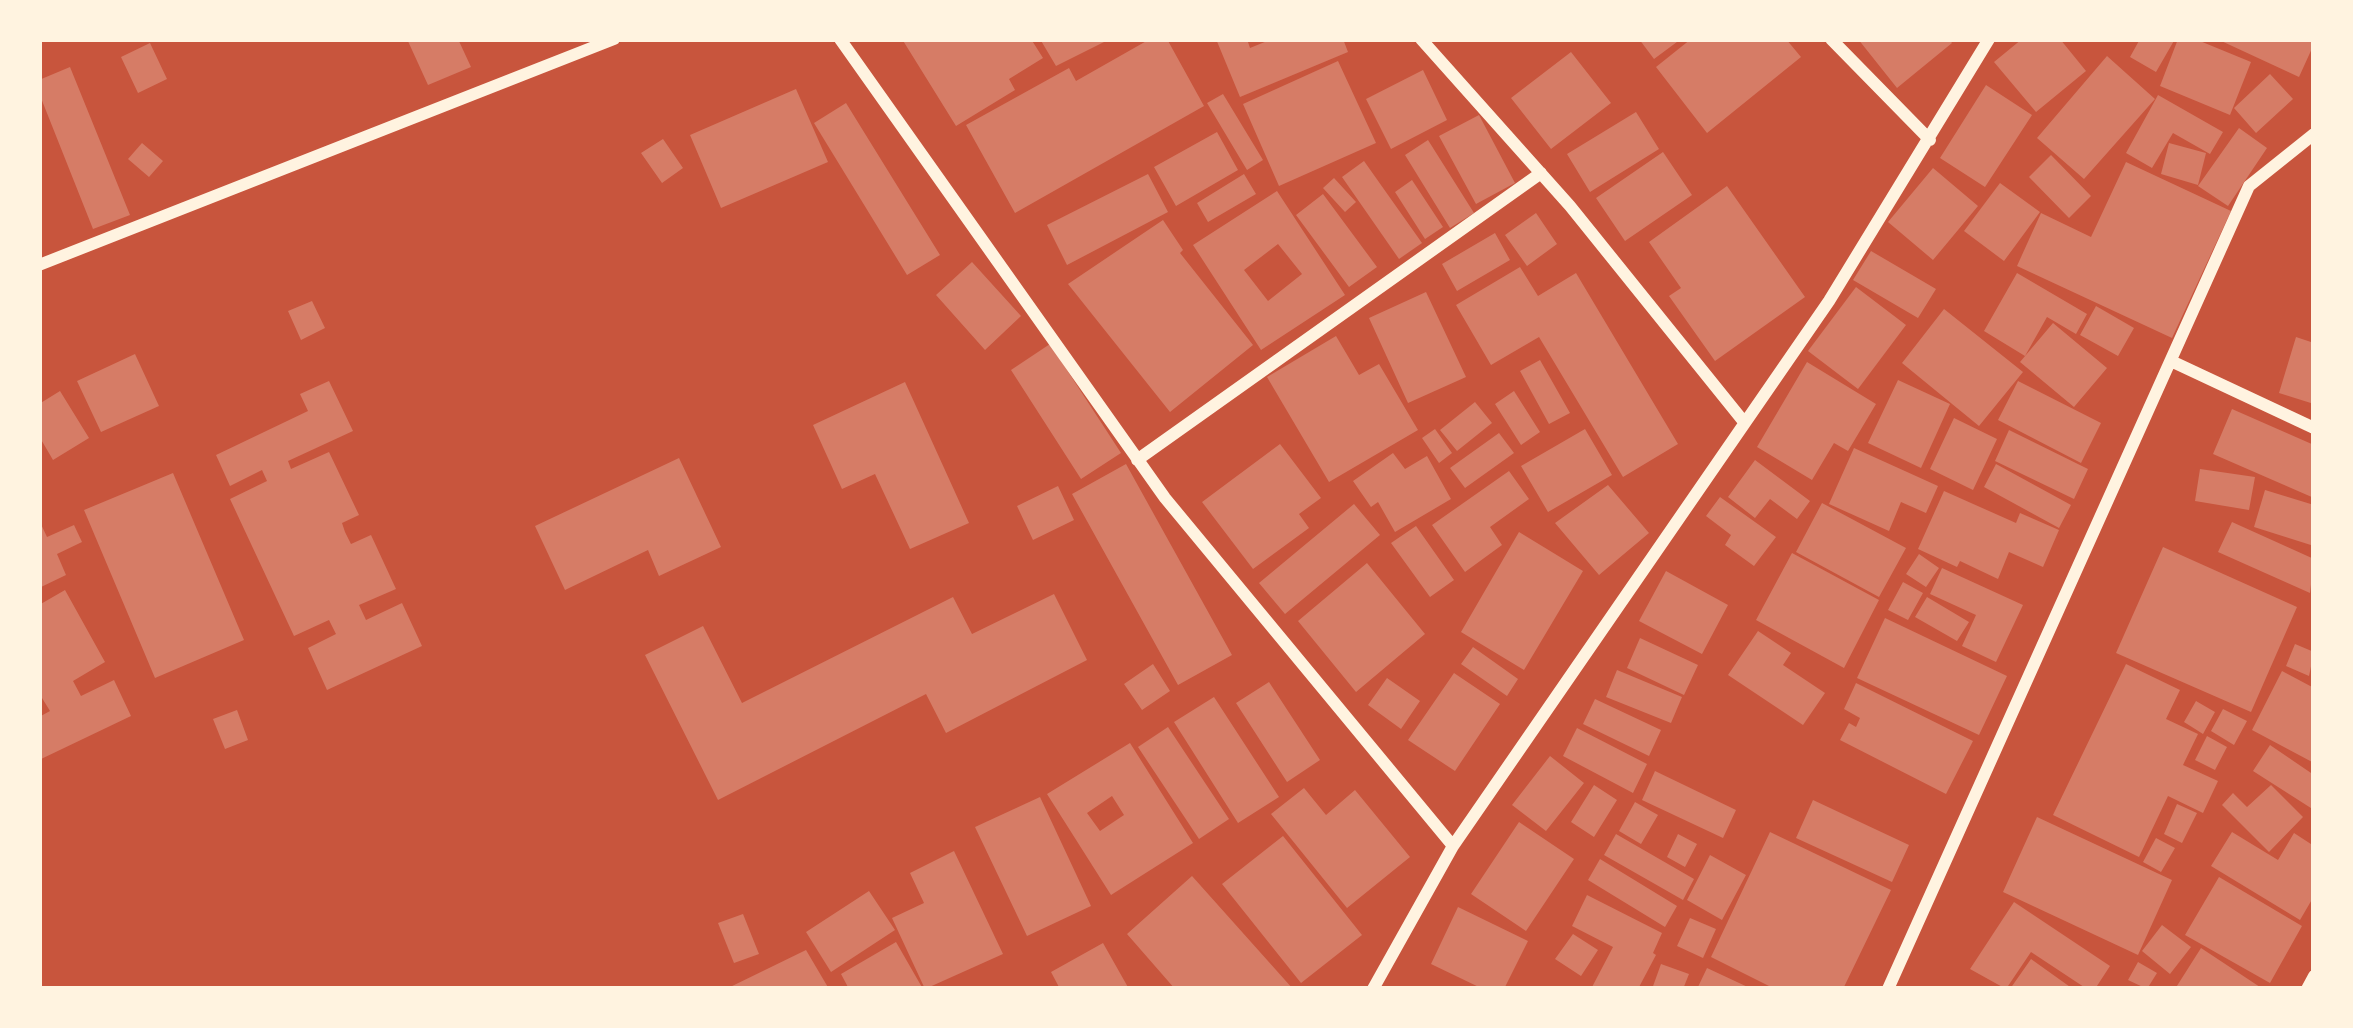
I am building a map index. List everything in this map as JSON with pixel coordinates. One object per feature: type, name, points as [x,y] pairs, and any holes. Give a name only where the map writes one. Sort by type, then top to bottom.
[{"type":"street","points":[[39,265],[614,39]]},
{"type":"street","points":[[840,39],[1137,460],[1453,846]]},
{"type":"street","points":[[1421,39],[1541,173],[1744,422]]},
{"type":"street","points":[[1831,39],[1930,140]]},
{"type":"street","points":[[1373,989],[1453,846],[1828,301],[1989,39]]},
{"type":"street","points":[[1888,989],[2249,186],[2314,134]]},
{"type":"street","points":[[1137,460],[1541,173]]},
{"type":"street","points":[[2171,362],[2314,428]]},
{"type":"street","points":[[2308,989],[2314,976]]},
{"type":"building","points":[[407,39],[458,39],[471,67],[428,85]]},
{"type":"building","points":[[902,39],[1031,39],[1043,58],[1009,79],[1015,90],[956,126]]},
{"type":"building","points":[[1040,39],[1110,39],[1056,66]]},
{"type":"building","points":[[1150,39],[1167,39],[1204,106],[1015,213],[966,125],[1069,68],[1076,81]]},
{"type":"building","points":[[1216,39],[1247,39],[1250,48],[1272,39],[1343,39],[1348,52],[1240,97]]},
{"type":"building","points":[[1639,39],[1681,39],[1654,59]]},
{"type":"building","points":[[1691,39],[1786,39],[1801,57],[1707,133],[1656,67]]},
{"type":"building","points":[[1858,39],[1949,39],[1952,43],[1897,88]]},
{"type":"building","points":[[2022,39],[2060,39],[2086,71],[2036,112],[1994,62]]},
{"type":"building","points":[[2140,39],[2175,39],[2156,72],[2130,57]]},
{"type":"building","points":[[2178,39],[2195,39],[2251,62],[2230,115],[2160,86]]},
{"type":"building","points":[[2217,39],[2314,39],[2314,44],[2299,77]]},
{"type":"building","points":[[150,43],[167,79],[138,93],[121,57]]},
{"type":"building","points":[[1571,52],[1611,103],[1551,149],[1511,98]]},
{"type":"building","points":[[2107,56],[2155,99],[2084,179],[2037,138]]},
{"type":"building","points":[[1338,61],[1376,143],[1279,186],[1243,104]]},
{"type":"building","points":[[70,67],[130,215],[93,229],[39,93],[39,80]]},
{"type":"building","points":[[1423,70],[1447,120],[1391,149],[1366,99]]},
{"type":"building","points":[[2270,74],[2293,99],[2256,133],[2234,108]]},
{"type":"building","points":[[1986,85],[2032,115],[1985,187],[1940,158]]},
{"type":"building","points":[[796,89],[828,162],[721,208],[690,135]]},
{"type":"building","points":[[1223,94],[1263,160],[1247,170],[1207,103]]},
{"type":"building","points":[[2158,95],[2223,132],[2210,154],[2173,133],[2152,168],[2126,153]]},
{"type":"building","points":[[846,103],[940,255],[907,275],[814,123]]},
{"type":"building","points":[[1636,112],[1659,149],[1590,192],[1567,154]]},
{"type":"building","points":[[1479,115],[1515,183],[1476,204],[1439,136]]},
{"type":"building","points":[[2239,128],[2267,148],[2228,206],[2198,186]]},
{"type":"building","points":[[1217,132],[1238,170],[1176,206],[1154,167]]},
{"type":"building","points":[[663,139],[683,168],[662,183],[641,153]]},
{"type":"building","points":[[1428,140],[1474,213],[1450,228],[1405,155]]},
{"type":"building","points":[[142,143],[163,161],[149,177],[128,159]]},
{"type":"building","points":[[2169,143],[2206,153],[2198,185],[2161,174]]},
{"type":"building","points":[[1663,152],[1692,195],[1625,241],[1596,198]]},
{"type":"building","points":[[2051,155],[2091,196],[2069,218],[2029,177]]},
{"type":"building","points":[[1364,161],[1422,243],[1399,259],[1342,177]]},
{"type":"building","points":[[2126,162],[2231,211],[2172,338],[2017,266],[2041,213],[2091,237]]},
{"type":"building","points":[[1933,168],[1978,206],[1933,260],[1888,222]]},
{"type":"building","points":[[1148,174],[1168,212],[1067,265],[1047,225]]},
{"type":"building","points":[[1244,174],[1256,194],[1208,222],[1197,203]]},
{"type":"building","points":[[1334,178],[1356,202],[1345,212],[1323,188]]},
{"type":"building","points":[[1412,180],[1443,227],[1425,239],[1395,192]]},
{"type":"building","points":[[2000,183],[2040,212],[2004,261],[1964,231]]},
{"type":"building","points":[[1727,186],[1805,297],[1715,361],[1669,296],[1681,288],[1649,242]]},
{"type":"building","points":[[1277,191],[1345,295],[1261,350],[1193,245]],"holes":[[[1278,244],[1302,274],[1268,301],[1244,270]]]},
{"type":"building","points":[[1323,194],[1377,267],[1349,287],[1296,215]]},
{"type":"building","points":[[1536,213],[1557,244],[1527,266],[1505,235]]},
{"type":"building","points":[[1163,220],[1183,250],[1180,253],[1253,345],[1170,412],[1068,284]]},
{"type":"building","points":[[1495,233],[1510,260],[1457,291],[1442,264]]},
{"type":"building","points":[[1871,251],[1936,289],[1918,318],[1853,280]]},
{"type":"building","points":[[972,262],[1021,316],[985,350],[936,295]]},
{"type":"building","points":[[1520,267],[1538,296],[1576,273],[1678,444],[1623,477],[1539,337],[1491,365],[1456,305]]},
{"type":"building","points":[[2017,273],[2087,314],[2076,334],[2047,317],[2025,356],[1984,331]]},
{"type":"building","points":[[1856,287],[1906,325],[1858,389],[1808,351]]},
{"type":"building","points":[[1426,292],[1466,377],[1408,403],[1369,318]]},
{"type":"building","points":[[312,301],[325,328],[301,340],[288,311]]},
{"type":"building","points":[[2096,306],[2134,328],[2118,356],[2080,335]]},
{"type":"building","points":[[1944,309],[2023,372],[1979,426],[1902,363]]},
{"type":"building","points":[[2053,323],[2107,368],[2074,407],[2020,362]]},
{"type":"building","points":[[1336,336],[1359,375],[1379,364],[1418,430],[1329,482],[1267,377]]},
{"type":"building","points":[[2296,337],[2314,343],[2314,404],[2279,393]]},
{"type":"building","points":[[1050,344],[1121,453],[1081,479],[1011,370]]},
{"type":"building","points":[[135,354],[159,406],[101,432],[77,381]]},
{"type":"building","points":[[1540,360],[1570,413],[1549,424],[1520,371]]},
{"type":"building","points":[[1807,362],[1876,404],[1848,451],[1834,443],[1812,480],[1757,447]]},
{"type":"building","points":[[1898,380],[1950,404],[1921,468],[1868,443]]},
{"type":"building","points":[[329,381],[353,431],[288,461],[291,469],[329,452],[359,515],[342,523],[345,532],[351,544],[371,535],[396,589],[359,605],[366,620],[402,603],[422,646],[327,690],[308,648],[336,634],[329,620],[294,636],[230,499],[267,481],[262,470],[230,486],[216,455],[308,411],[300,394]]},
{"type":"building","points":[[2018,381],[2101,423],[2081,463],[1998,420]]},
{"type":"building","points":[[905,382],[969,523],[910,549],[875,474],[842,489],[813,425]]},
{"type":"building","points":[[60,391],[89,438],[53,460],[39,436],[39,404]]},
{"type":"building","points":[[1514,391],[1540,432],[1521,445],[1495,404]]},
{"type":"building","points":[[1475,402],[1492,423],[1457,451],[1440,430]]},
{"type":"building","points":[[2232,409],[2314,445],[2314,498],[2213,454]]},
{"type":"building","points":[[1954,418],[1997,439],[1973,490],[1930,469]]},
{"type":"building","points":[[1435,429],[1452,453],[1439,463],[1422,438]]},
{"type":"building","points":[[1585,429],[1612,475],[1548,512],[1521,466]]},
{"type":"building","points":[[2009,430],[2088,469],[2074,499],[1995,461]]},
{"type":"building","points":[[1499,433],[1514,453],[1465,488],[1450,468]]},
{"type":"building","points":[[1280,444],[1321,498],[1299,514],[1309,528],[1253,569],[1202,502]]},
{"type":"building","points":[[1854,448],[1938,486],[1926,513],[1901,502],[1889,531],[1829,504]]},
{"type":"building","points":[[1393,453],[1405,469],[1427,456],[1451,499],[1395,532],[1378,502],[1371,507],[1353,481]]},
{"type":"building","points":[[679,458],[721,547],[659,576],[648,550],[565,590],[535,526]]},
{"type":"building","points":[[1755,460],[1810,501],[1797,519],[1770,499],[1755,518],[1728,497]]},
{"type":"building","points":[[1126,464],[1232,655],[1178,685],[1072,494]]},
{"type":"building","points":[[1996,464],[2071,505],[2059,528],[1984,487]]},
{"type":"building","points":[[2200,469],[2255,477],[2249,510],[2195,501]]},
{"type":"building","points":[[1509,471],[1529,499],[1490,527],[1502,545],[1465,572],[1432,525]]},
{"type":"building","points":[[173,473],[244,640],[155,678],[84,510]]},
{"type":"building","points":[[1608,485],[1649,533],[1599,575],[1555,523]]},
{"type":"building","points":[[1058,486],[1074,520],[1033,540],[1017,506]]},
{"type":"building","points":[[2265,490],[2314,505],[2314,546],[2254,527]]},
{"type":"building","points":[[1944,491],[2016,523],[2020,513],[2059,530],[2043,567],[2009,552],[1998,579],[1918,549]]},
{"type":"building","points":[[1720,497],[1776,537],[1754,566],[1725,545],[1731,535],[1706,516]]},
{"type":"building","points":[[1822,503],[1906,548],[1879,597],[1796,552]]},
{"type":"building","points":[[1354,504],[1380,535],[1285,614],[1259,583]]},
{"type":"building","points":[[39,520],[47,537],[74,525],[82,542],[57,554],[66,575],[39,588]]},
{"type":"building","points":[[2232,522],[2314,559],[2310,593],[2218,552]]},
{"type":"building","points":[[1416,526],[1454,580],[1430,597],[1391,543]]},
{"type":"building","points":[[1519,532],[1583,571],[1524,670],[1461,632]]},
{"type":"building","points":[[2163,547],[2297,607],[2251,712],[2116,653]]},
{"type":"building","points":[[1792,553],[1879,600],[1844,668],[1756,620]]},
{"type":"building","points":[[1919,554],[1939,568],[1926,587],[1906,574]]},
{"type":"building","points":[[1367,563],[1425,634],[1356,692],[1298,621]]},
{"type":"building","points":[[1942,568],[2023,605],[1996,662],[1962,646],[1976,615],[1930,594]]},
{"type":"building","points":[[1666,571],[1728,605],[1702,654],[1639,621]]},
{"type":"building","points":[[1903,582],[1923,593],[1908,620],[1888,610]]},
{"type":"building","points":[[65,590],[105,662],[73,681],[81,696],[114,680],[131,716],[39,760],[39,717],[50,711],[39,700],[39,605]]},
{"type":"building","points":[[1054,594],[1087,660],[946,733],[926,694],[718,800],[645,655],[703,626],[742,703],[953,597],[972,634]]},
{"type":"building","points":[[1927,597],[1969,622],[1957,641],[1915,617]]},
{"type":"building","points":[[1885,618],[2007,676],[1979,735],[1857,678]]},
{"type":"building","points":[[1758,631],[1791,653],[1783,665],[1825,693],[1803,725],[1728,675]]},
{"type":"building","points":[[1640,638],[1698,665],[1684,695],[1627,668]]},
{"type":"building","points":[[2295,644],[2314,652],[2309,676],[2286,666]]},
{"type":"building","points":[[1473,647],[1518,679],[1507,696],[1461,664]]},
{"type":"building","points":[[1153,664],[1170,691],[1142,710],[1124,684]]},
{"type":"building","points":[[2126,664],[2180,690],[2166,719],[2198,734],[2183,765],[2218,781],[2203,813],[2168,796],[2139,857],[2053,815]]},
{"type":"building","points":[[1617,670],[1682,697],[1671,723],[1606,697]]},
{"type":"building","points":[[2282,671],[2314,688],[2314,763],[2252,730]]},
{"type":"building","points":[[1454,673],[1500,704],[1455,771],[1408,740]]},
{"type":"building","points":[[1387,678],[1420,701],[1401,729],[1368,705]]},
{"type":"building","points":[[1269,682],[1320,760],[1287,782],[1236,703]]},
{"type":"building","points":[[1856,683],[1973,741],[1946,794],[1840,740],[1849,723],[1856,727],[1860,718],[1844,709]]},
{"type":"building","points":[[1214,697],[1279,797],[1238,823],[1174,722]]},
{"type":"building","points":[[1595,699],[1661,730],[1649,756],[1583,724]]},
{"type":"building","points":[[2196,701],[2215,712],[2203,734],[2184,722]]},
{"type":"building","points":[[2223,709],[2247,721],[2234,745],[2211,731]]},
{"type":"building","points":[[237,710],[248,740],[225,749],[213,719]]},
{"type":"building","points":[[1168,727],[1229,819],[1199,839],[1138,747]]},
{"type":"building","points":[[1577,728],[1647,764],[1633,793],[1563,756]]},
{"type":"building","points":[[2207,736],[2227,747],[2215,770],[2195,760]]},
{"type":"building","points":[[1130,743],[1193,843],[1111,895],[1047,794]],"holes":[[[1112,796],[1124,815],[1100,831],[1087,813]]]},
{"type":"building","points":[[2270,745],[2314,775],[2314,810],[2253,771]]},
{"type":"building","points":[[1550,756],[1584,783],[1546,831],[1512,805]]},
{"type":"building","points":[[1655,771],[1736,810],[1723,838],[1642,800]]},
{"type":"building","points":[[1594,785],[1617,800],[1594,837],[1571,822]]},
{"type":"building","points":[[2271,785],[2303,817],[2269,852],[2222,805],[2233,793],[2247,807]]},
{"type":"building","points":[[1304,788],[1326,815],[1355,790],[1410,857],[1347,908],[1271,814]]},
{"type":"building","points":[[1040,797],[1091,906],[1027,936],[975,827]]},
{"type":"building","points":[[1813,800],[1909,845],[1892,882],[1796,838]]},
{"type":"building","points":[[1635,802],[1658,815],[1641,844],[1619,831]]},
{"type":"building","points":[[2177,804],[2197,813],[2182,843],[2164,834]]},
{"type":"building","points":[[2037,817],[2172,880],[2138,955],[2003,892]]},
{"type":"building","points":[[1519,822],[1574,859],[1526,931],[1471,894]]},
{"type":"building","points":[[1770,832],[1891,890],[1843,989],[1775,989],[1711,957]]},
{"type":"building","points":[[2232,832],[2278,860],[2294,833],[2314,846],[2314,896],[2300,920],[2211,866]]},
{"type":"building","points":[[1616,834],[1694,879],[1683,900],[1604,855]]},
{"type":"building","points":[[1678,834],[1697,844],[1685,867],[1667,857]]},
{"type":"building","points":[[1283,836],[1362,935],[1301,983],[1222,884]]},
{"type":"building","points":[[2156,838],[2175,848],[2161,872],[2143,862]]},
{"type":"building","points":[[954,851],[1003,954],[925,989],[892,918],[924,903],[910,873]]},
{"type":"building","points":[[1710,855],[1746,875],[1722,920],[1687,900]]},
{"type":"building","points":[[1600,859],[1677,906],[1665,927],[1588,880]]},
{"type":"building","points":[[1192,876],[1293,989],[1175,989],[1127,934]]},
{"type":"building","points":[[2219,877],[2302,926],[2270,983],[2185,935]]},
{"type":"building","points":[[869,891],[895,930],[831,972],[806,932]]},
{"type":"building","points":[[1587,895],[1662,933],[1638,989],[1591,989],[1613,947],[1572,926]]},
{"type":"building","points":[[2014,902],[2110,966],[2095,989],[2087,989],[2031,952],[2006,989],[1970,969]]},
{"type":"building","points":[[1458,907],[1528,941],[1504,989],[1483,989],[1431,964]]},
{"type":"building","points":[[743,914],[759,954],[734,963],[718,923]]},
{"type":"building","points":[[1690,918],[1716,929],[1703,958],[1677,946]]},
{"type":"building","points":[[2162,925],[2191,947],[2170,974],[2142,951]]},
{"type":"building","points":[[1573,934],[1598,950],[1581,976],[1555,959]]},
{"type":"building","points":[[896,942],[923,989],[849,989],[841,974]]},
{"type":"building","points":[[1103,943],[1129,989],[1060,989],[1051,972]]},
{"type":"building","points":[[2201,948],[2263,989],[2175,989]]},
{"type":"building","points":[[806,950],[829,989],[726,989]]},
{"type":"building","points":[[2031,959],[2073,989],[2010,989]]},
{"type":"building","points":[[2138,962],[2157,973],[2147,989],[2128,980]]},
{"type":"building","points":[[1661,964],[1689,974],[1683,989],[1652,989]]},
{"type":"building","points":[[1707,968],[1752,989],[1697,989]]}]
